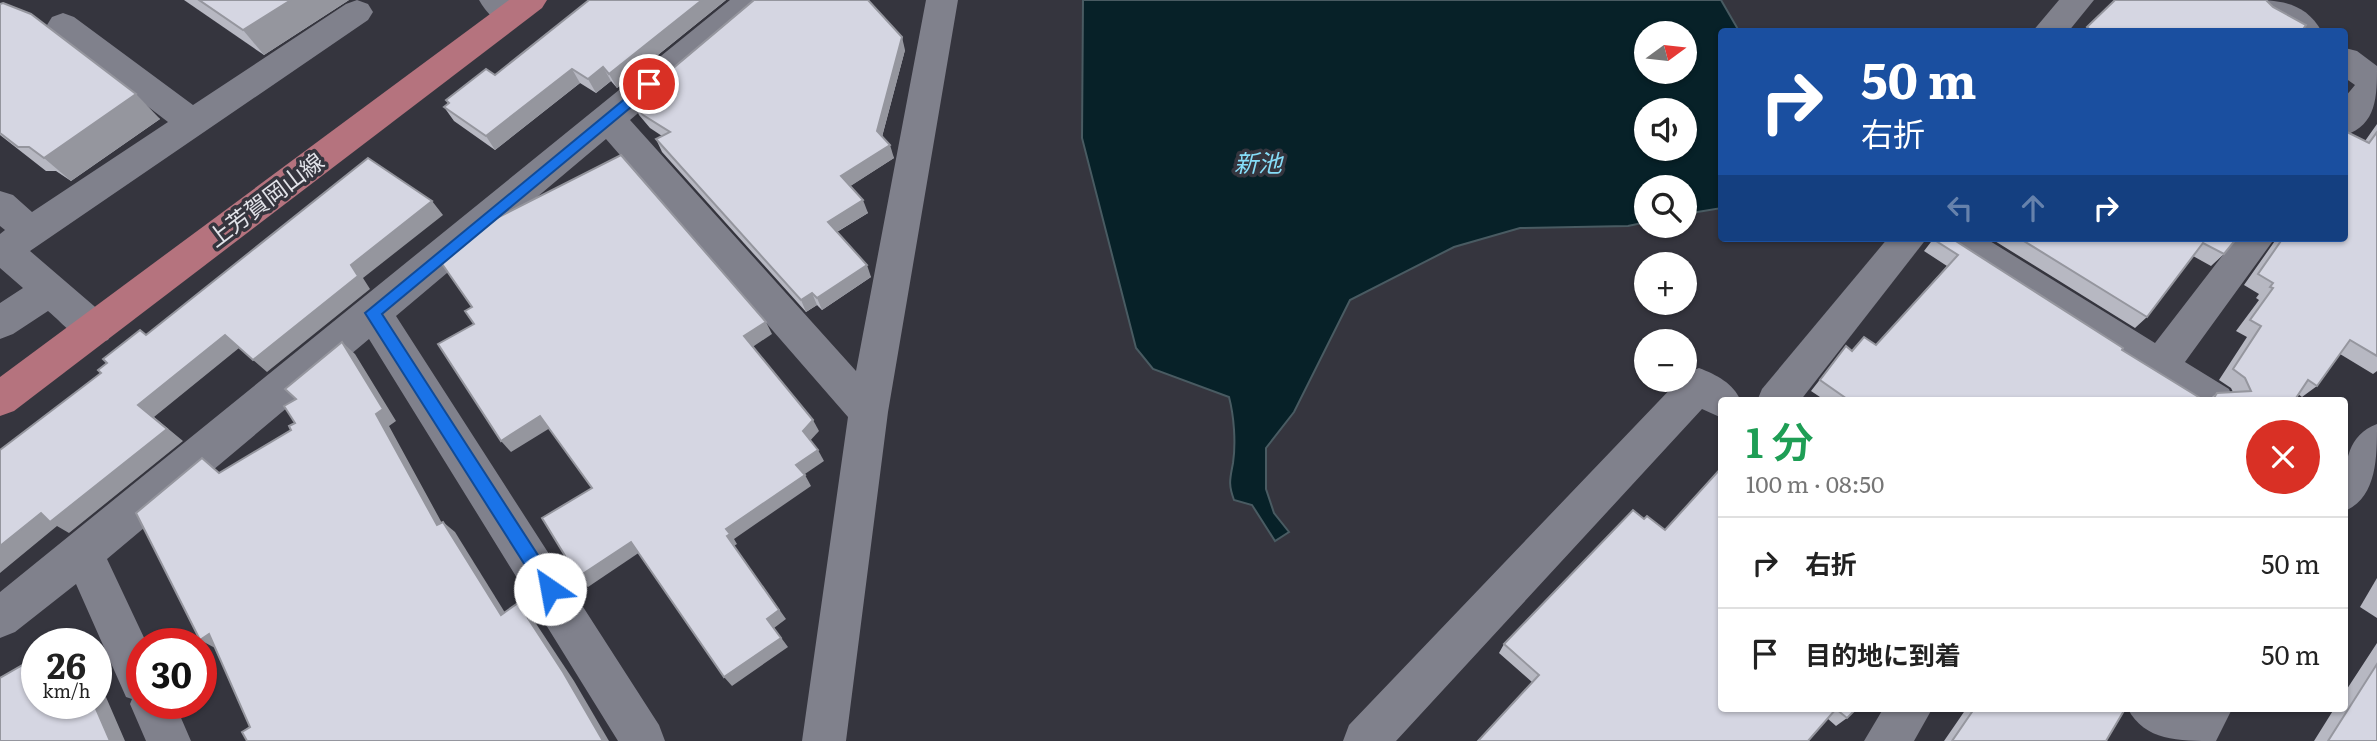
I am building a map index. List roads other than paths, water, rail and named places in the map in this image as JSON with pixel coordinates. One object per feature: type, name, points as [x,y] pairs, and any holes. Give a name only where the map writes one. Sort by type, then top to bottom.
[{"type":"main road","name":"上芳賀岡山線","points":[[0,399],[512,5]]},
{"type":"street","points":[[0,618],[83,553],[751,0]]},
{"type":"street","points":[[824,741],[868,412],[942,0]]},
{"type":"street","points":[[2053,28],[2078,0]]},
{"type":"street","points":[[2264,0],[2301,28]]},
{"type":"street","points":[[94,329],[4,250],[357,12]]},
{"type":"street","points":[[63,25],[193,123]]},
{"type":"street","points":[[2348,62],[2376,83],[2348,118]]},
{"type":"street","points":[[608,118],[868,412]]},
{"type":"street","points":[[0,205],[32,233]]},
{"type":"street","points":[[1779,397],[1906,242]]},
{"type":"street","points":[[1962,242],[2209,397]]},
{"type":"street","points":[[2160,366],[2254,242]]},
{"type":"street","points":[[0,323],[48,291]]},
{"type":"street","points":[[373,313],[550,589],[643,741]]},
{"type":"street","points":[[1365,741],[1699,385],[1718,398]]},
{"type":"street","points":[[2348,486],[2377,442]]},
{"type":"street","points":[[83,553],[126,647]]},
{"type":"street","points":[[1886,741],[1908,712]]},
{"type":"street","points":[[2157,712],[2197,729]]},
{"type":"street","points":[[159,719],[169,741]]},
{"type":"water","name":"新池","points":[[1083,0],[1721,0],[1737,28],[1718,28],[1718,209],[1697,212],[1697,175],[1634,175],[1634,225],[1520,228],[1454,247],[1350,300],[1294,412],[1266,448],[1266,489],[1274,513],[1289,532],[1275,541],[1252,505],[1234,500],[1230,481],[1234,438],[1229,397],[1153,369],[1136,348],[1082,138]]}]
